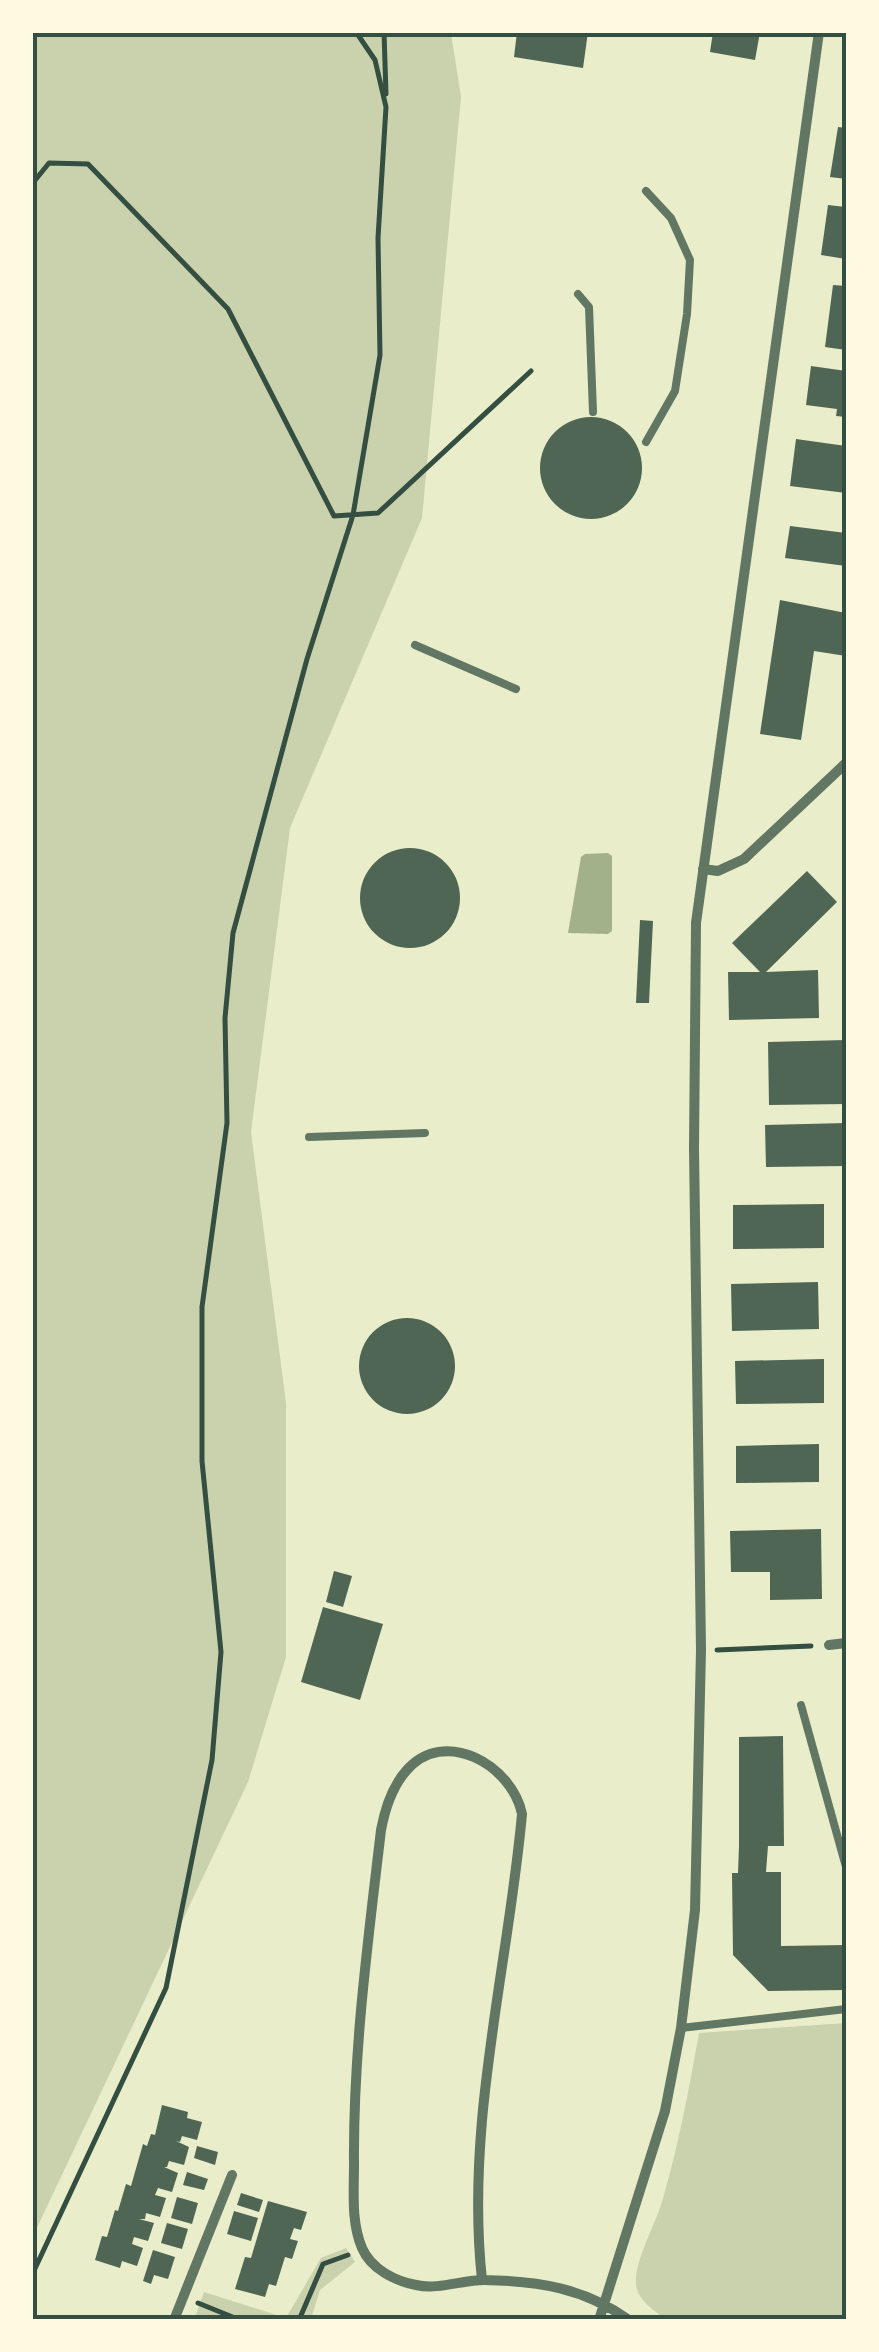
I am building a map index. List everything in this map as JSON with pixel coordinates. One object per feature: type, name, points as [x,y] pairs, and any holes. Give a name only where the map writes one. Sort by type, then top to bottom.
[{"type":"street","points":[[599,2320],[665,2110],[681,2028],[695,1910],[701,1650],[694,1130],[696,922],[820,32]]},
{"type":"street","points":[[703,868],[718,870],[744,860],[846,763]]},
{"type":"street","points":[[828,1646],[846,1643]]},
{"type":"street","points":[[482,2280],[478,2233],[480,2122],[522,1814],[511,1784],[496,1768],[469,1754],[439,1754],[421,1759],[407,1769],[386,1809],[360,2015],[354,2112],[355,2222],[363,2250],[394,2279],[420,2286],[482,2280],[571,2289],[606,2304],[629,2320]]},
{"type":"street","points":[[174,2320],[232,2175]]},
{"type":"lane","points":[[646,191],[670,218],[690,260],[688,314],[676,392],[646,442]]},
{"type":"lane","points":[[578,294],[590,307],[594,412]]},
{"type":"lane","points":[[415,645],[516,689]]},
{"type":"lane","points":[[309,1137],[425,1133]]},
{"type":"lane","points":[[801,1705],[846,1866]]},
{"type":"lane","points":[[681,2028],[846,2009]]},
{"type":"path","points":[[356,32],[376,60],[386,107]]},
{"type":"path","points":[[32,2274],[166,1988],[212,1760],[221,1652],[202,1461],[202,1307],[226,1123],[225,1018],[233,933],[307,659],[353,515],[380,355],[378,238],[386,107],[384,32]]},
{"type":"path","points":[[32,184],[49,163],[88,164],[228,308],[334,516],[378,513],[531,371]]},
{"type":"path","points":[[701,1650],[828,1646]]},
{"type":"path","points":[[299,2320],[323,2264],[363,2250]]},
{"type":"path","points":[[182,2296],[240,2320]]},
{"type":"shaded area","points":[[33,33],[451,33],[461,97],[422,518],[290,828],[251,1132],[286,1403],[286,1657],[248,1782],[33,2236]]},
{"type":"shaded area","points":[[612,856],[612,931],[608,934],[568,933],[581,857]]},
{"type":"shaded area","points":[[846,2023],[846,2319],[665,2319],[639,2295],[636,2275],[668,2181],[699,2033]]},
{"type":"shaded area","points":[[346,2248],[355,2262],[320,2290],[311,2319],[194,2320],[204,2292],[286,2318],[321,2258]]},
{"type":"building","points":[[517,32],[588,32],[583,68],[514,57]]},
{"type":"building","points":[[713,32],[760,32],[755,60],[710,52]]},
{"type":"building","points":[[838,127],[846,128],[846,179],[830,177]]},
{"type":"building","points":[[828,205],[846,207],[846,259],[821,255]]},
{"type":"building","points":[[833,285],[846,286],[846,350],[825,347]]},
{"type":"building","points":[[811,366],[846,371],[846,417],[836,416],[837,409],[806,405]]},
{"type":"building","points":[[591,417],[610,421],[627,432],[638,449],[642,468],[638,487],[627,504],[610,515],[591,519],[572,515],[555,504],[544,487],[540,468],[544,449],[555,432],[572,421]]},
{"type":"building","points":[[796,439],[846,446],[846,493],[790,486]]},
{"type":"building","points":[[790,526],[846,533],[846,566],[785,558]]},
{"type":"building","points":[[780,600],[846,613],[846,656],[814,651],[801,740],[760,734]]},
{"type":"building","points":[[410,848],[438,856],[452,870],[460,898],[452,926],[438,940],[410,948],[382,940],[368,926],[360,898],[368,870],[382,856]]},
{"type":"building","points":[[807,871],[837,902],[766,972],[818,970],[819,1018],[729,1020],[728,972],[760,972],[732,943]]},
{"type":"building","points":[[640,920],[653,921],[649,1003],[636,1003]]},
{"type":"building","points":[[846,1040],[846,1104],[769,1105],[768,1042]]},
{"type":"building","points":[[846,1123],[846,1166],[766,1167],[765,1125]]},
{"type":"building","points":[[824,1204],[824,1248],[733,1249],[733,1205]]},
{"type":"building","points":[[818,1282],[819,1329],[732,1331],[731,1284]]},
{"type":"building","points":[[407,1318],[425,1322],[441,1332],[451,1348],[455,1366],[451,1384],[441,1400],[425,1410],[407,1414],[389,1410],[373,1400],[363,1384],[359,1366],[363,1348],[373,1332],[389,1322]]},
{"type":"building","points":[[824,1359],[824,1403],[736,1404],[735,1361]]},
{"type":"building","points":[[819,1444],[819,1482],[736,1483],[736,1446]]},
{"type":"building","points":[[821,1529],[822,1599],[770,1600],[770,1572],[731,1572],[730,1531]]},
{"type":"building","points":[[334,1571],[352,1576],[343,1607],[326,1602]]},
{"type":"building","points":[[323,1607],[383,1624],[360,1700],[301,1682]]},
{"type":"building","points":[[783,1736],[784,1846],[768,1846],[766,1872],[781,1872],[781,1946],[846,1945],[846,1990],[768,1991],[733,1955],[732,1873],[738,1873],[739,1737]]},
{"type":"building","points":[[162,2105],[188,2112],[187,2118],[202,2122],[197,2140],[182,2136],[180,2142],[176,2141],[189,2147],[184,2165],[169,2161],[164,2167],[178,2173],[172,2192],[158,2188],[155,2195],[166,2198],[160,2217],[146,2213],[145,2219],[139,2219],[154,2223],[148,2241],[134,2237],[132,2244],[143,2248],[137,2266],[122,2261],[120,2268],[95,2260],[126,2184],[131,2186],[143,2144],[147,2146],[151,2134],[155,2135]]},
{"type":"building","points":[[197,2146],[218,2152],[215,2165],[194,2158]]},
{"type":"building","points":[[187,2172],[208,2179],[204,2190],[183,2185]]},
{"type":"building","points":[[241,2193],[263,2200],[259,2212],[237,2205]]},
{"type":"building","points":[[177,2197],[198,2203],[192,2224],[171,2218]]},
{"type":"building","points":[[268,2201],[307,2212],[301,2230],[294,2228],[290,2239],[298,2241],[292,2259],[285,2257],[276,2286],[269,2284],[265,2297],[235,2289],[245,2257],[251,2258]]},
{"type":"building","points":[[234,2211],[258,2218],[251,2241],[227,2234]]},
{"type":"building","points":[[167,2223],[188,2229],[182,2249],[161,2243]]},
{"type":"building","points":[[153,2250],[175,2257],[168,2279],[154,2275],[151,2284],[143,2281]]}]
